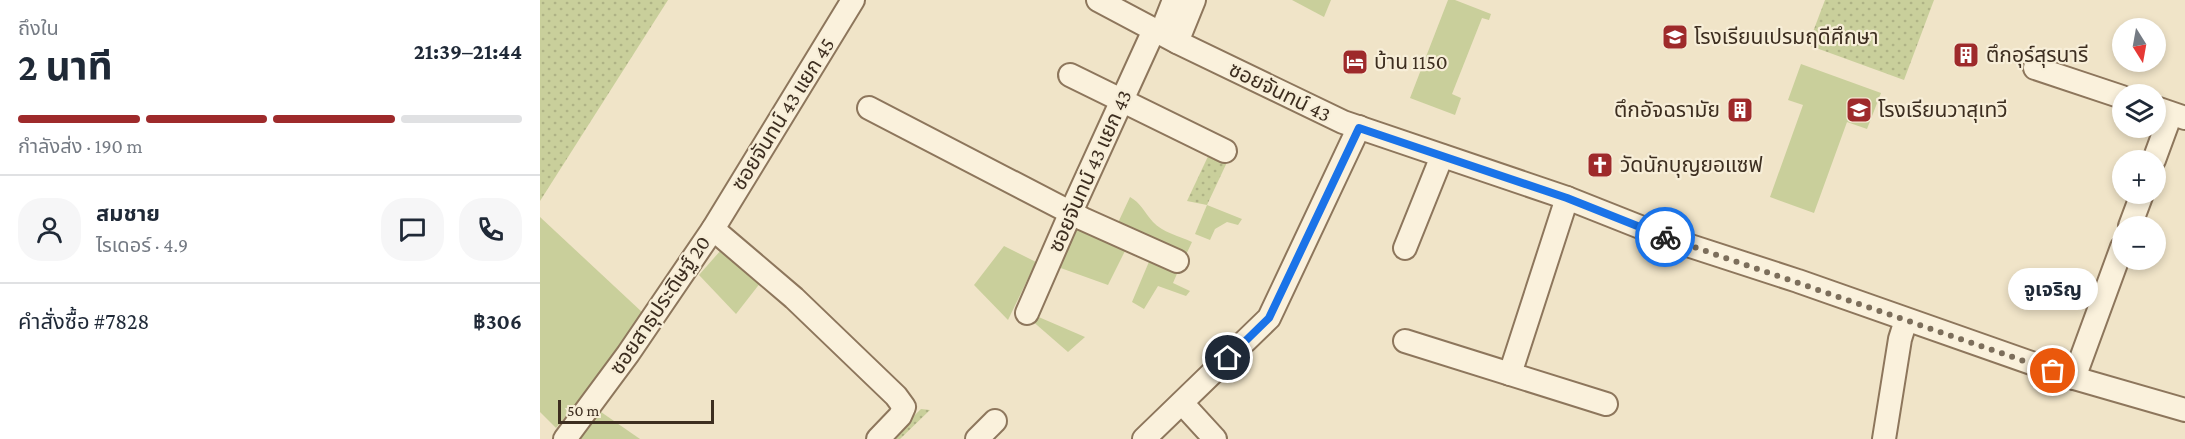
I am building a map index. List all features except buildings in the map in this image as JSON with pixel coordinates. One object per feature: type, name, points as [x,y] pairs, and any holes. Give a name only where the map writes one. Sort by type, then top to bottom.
[{"type":"street","name":"ซอยจันทน์ 43 แยก 45","points":[[712,228],[853,0]]},
{"type":"street","name":"ซอยจันทน์ 43","points":[[1098,0],[1164,35],[1343,122],[1567,198],[1678,242],[2074,378],[2185,410]]},
{"type":"street","points":[[1164,35],[1174,0]]},
{"type":"street","points":[[1164,35],[1194,0]]},
{"type":"street","name":"ซอยจันทน์ 43 แยก 43","points":[[1027,313],[1121,99],[1164,35]]},
{"type":"street","points":[[2035,68],[2112,94]]},
{"type":"street","points":[[1070,75],[1225,151]]},
{"type":"street","points":[[869,108],[1071,212],[1177,261]]},
{"type":"street","points":[[2158,150],[2170,116]]},
{"type":"street","points":[[1144,439],[1269,318],[1359,128]]},
{"type":"street","points":[[1405,248],[1442,156]]},
{"type":"street","points":[[1510,374],[1567,198]]},
{"type":"street","name":"ซอยสาธุประดิษฐ์ 20","points":[[565,439],[628,354],[712,228]]},
{"type":"street","points":[[712,228],[794,298],[896,396],[904,407],[900,416],[878,439]]},
{"type":"street","points":[[2074,378],[2114,270]]},
{"type":"street","points":[[1884,439],[1900,339],[1906,320]]},
{"type":"street","points":[[1405,341],[1606,404]]},
{"type":"street","points":[[1182,403],[1215,439]]},
{"type":"street","points":[[977,439],[995,421]]},
{"type":"green space","points":[[540,0],[668,0],[540,201]]},
{"type":"green space","points":[[1292,0],[1331,0],[1324,17]]},
{"type":"green space","points":[[1448,0],[1455,0],[1491,14],[1489,20],[1482,18],[1452,94],[1461,98],[1455,115],[1410,98]]},
{"type":"green space","points":[[1825,0],[1934,0],[1904,80],[1808,45]]},
{"type":"green space","points":[[1801,64],[1881,93],[1867,129],[1847,122],[1814,213],[1770,197],[1803,105],[1788,100]]},
{"type":"green space","points":[[1211,150],[1229,158],[1207,205],[1187,201]]},
{"type":"green space","points":[[1130,197],[1157,225],[1192,242],[1184,259],[1116,227]]},
{"type":"green space","points":[[1207,205],[1242,219],[1238,225],[1227,222],[1215,229],[1210,240],[1195,234]]},
{"type":"green space","points":[[540,217],[643,313],[597,379],[556,428],[540,412]]},
{"type":"green space","points":[[1073,222],[1127,247],[1108,285],[1055,266]]},
{"type":"green space","points":[[1004,246],[1036,262],[1008,320],[974,285]]},
{"type":"green space","points":[[721,250],[761,282],[736,314],[699,275]]},
{"type":"green space","points":[[1151,257],[1179,269],[1173,283],[1190,291],[1186,296],[1158,286],[1144,309],[1132,302]]},
{"type":"green space","points":[[1034,315],[1085,337],[1068,352],[1030,319]]},
{"type":"green space","points":[[921,409],[930,410],[900,439],[890,439]]},
{"type":"green space","points":[[601,412],[640,439],[579,439]]},
{"type":"way so far","points":[[1665,237],[2053,371]]},
{"type":"place","name":"โรงเรียนเปรมฤดีศึกษา","points":[[1675,37]]},
{"type":"place","name":"ตึกอุร์สุรนารี","points":[[1966,55]]},
{"type":"place","name":"บ้าน 1150","points":[[1355,62]]},
{"type":"place","name":"ตึกอัจฉรามัย","points":[[1740,110]]},
{"type":"place","name":"โรงเรียนวาสุเทวี","points":[[1859,110]]},
{"type":"place","name":"วัดนักบุญยอแซฟ","points":[[1600,165]]},
{"type":"place","name":"จูเจริญ","points":[[2053,371]]},
{"type":"route","points":[[1228,358],[1269,318],[1359,128],[1615,215],[1665,237]]}]
